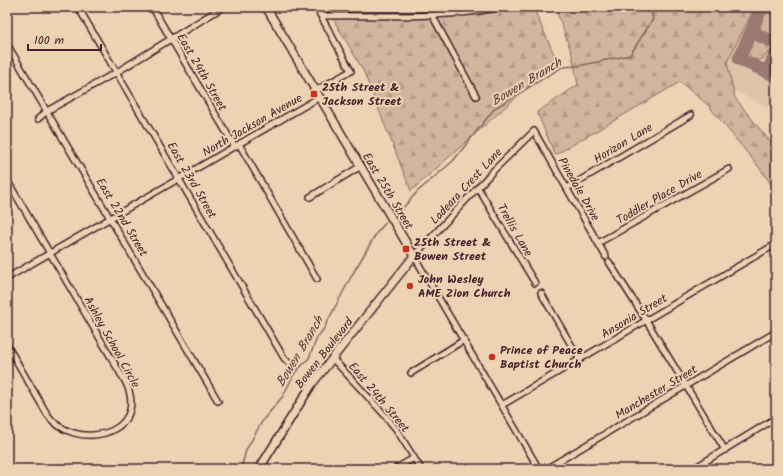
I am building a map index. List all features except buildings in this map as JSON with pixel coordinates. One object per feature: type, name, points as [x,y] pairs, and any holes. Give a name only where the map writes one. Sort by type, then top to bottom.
[{"type":"street","name":"East 23rd Street","points":[[78,7],[284,358],[289,363]]},
{"type":"street","name":"East 24th Street","points":[[152,7],[317,279]]},
{"type":"street","points":[[38,119],[47,111],[117,72],[223,7]]},
{"type":"street","name":"East 25th Street","points":[[266,7],[539,469]]},
{"type":"street","points":[[316,7],[321,16],[432,15],[481,11],[502,7]]},
{"type":"street","points":[[432,15],[476,96]]},
{"type":"street","name":"North Jackson Avenue","points":[[7,278],[237,146],[318,94],[351,70],[321,16]]},
{"type":"street","name":"East 22nd Street","points":[[7,44],[218,401]]},
{"type":"street","name":"Horizon Lane","points":[[567,188],[691,115]]},
{"type":"street","name":"Pinedale Drive","points":[[534,131],[598,243],[725,450]]},
{"type":"street","name":"Ladeara Crest Lane","points":[[414,256],[534,131]]},
{"type":"street","points":[[310,197],[361,166]]},
{"type":"street","name":"Toddler Place Drive","points":[[598,243],[729,169]]},
{"type":"street","name":"Ashley School Circle","points":[[7,180],[126,383],[131,400],[126,419],[112,431],[98,435],[78,434],[58,427],[50,420],[7,345]]},
{"type":"street","name":"Trellis Lane","points":[[478,188],[535,283]]},
{"type":"street","name":"Ansonia Street","points":[[502,405],[776,244]]},
{"type":"street","name":"Bowen Boulevard","points":[[259,469],[304,396],[414,256]]},
{"type":"street","points":[[541,293],[580,360]]},
{"type":"street","name":"Manchester Street","points":[[546,469],[776,332]]},
{"type":"street","points":[[411,373],[464,340]]},
{"type":"street","name":"East 24th Street","points":[[333,359],[396,429],[421,469]]},
{"type":"street","points":[[693,469],[776,418]]},
{"type":"street","points":[[395,469],[414,458]]},
{"type":"shaded area","points":[[752,7],[776,7],[776,111],[707,78]]},
{"type":"green space","points":[[326,7],[533,7],[557,61],[411,191],[363,70]]},
{"type":"green space","points":[[555,7],[755,7],[727,62],[735,98],[776,149],[776,191],[758,166],[708,105],[680,82],[555,155],[537,112],[578,85],[572,54]]},
{"type":"green space","points":[[768,13],[776,14],[776,39],[764,33],[760,27],[760,22]]},
{"type":"green space","points":[[758,40],[765,43],[768,50],[765,57],[758,60],[751,57],[748,50],[751,43]]},
{"type":"waterway","name":"Bowen Branch","points":[[395,214],[401,210],[418,191],[453,161],[495,108],[562,67],[578,66],[630,55],[653,19],[650,7]]},
{"type":"waterway","name":"Bowen Branch","points":[[241,469],[246,450],[263,420],[283,396],[294,374],[309,358],[317,338],[323,330],[352,275],[376,234],[386,222]]},
{"type":"taxiway","points":[[762,7],[739,59],[776,76]]},
{"type":"taxiway","points":[[770,7],[776,10]]},
{"type":"taxiway","points":[[751,32],[776,43]]},
{"type":"taxiway","points":[[767,72],[776,54]]},
{"type":"place","name":"25th Street & Jackson Street","points":[[314,94]]},
{"type":"place","name":"25th Street & Bowen Street","points":[[406,249]]},
{"type":"place","name":"John Wesley AME Zion Church","points":[[410,286]]},
{"type":"place","name":"Prince of Peace Baptist Church","points":[[492,357]]}]
